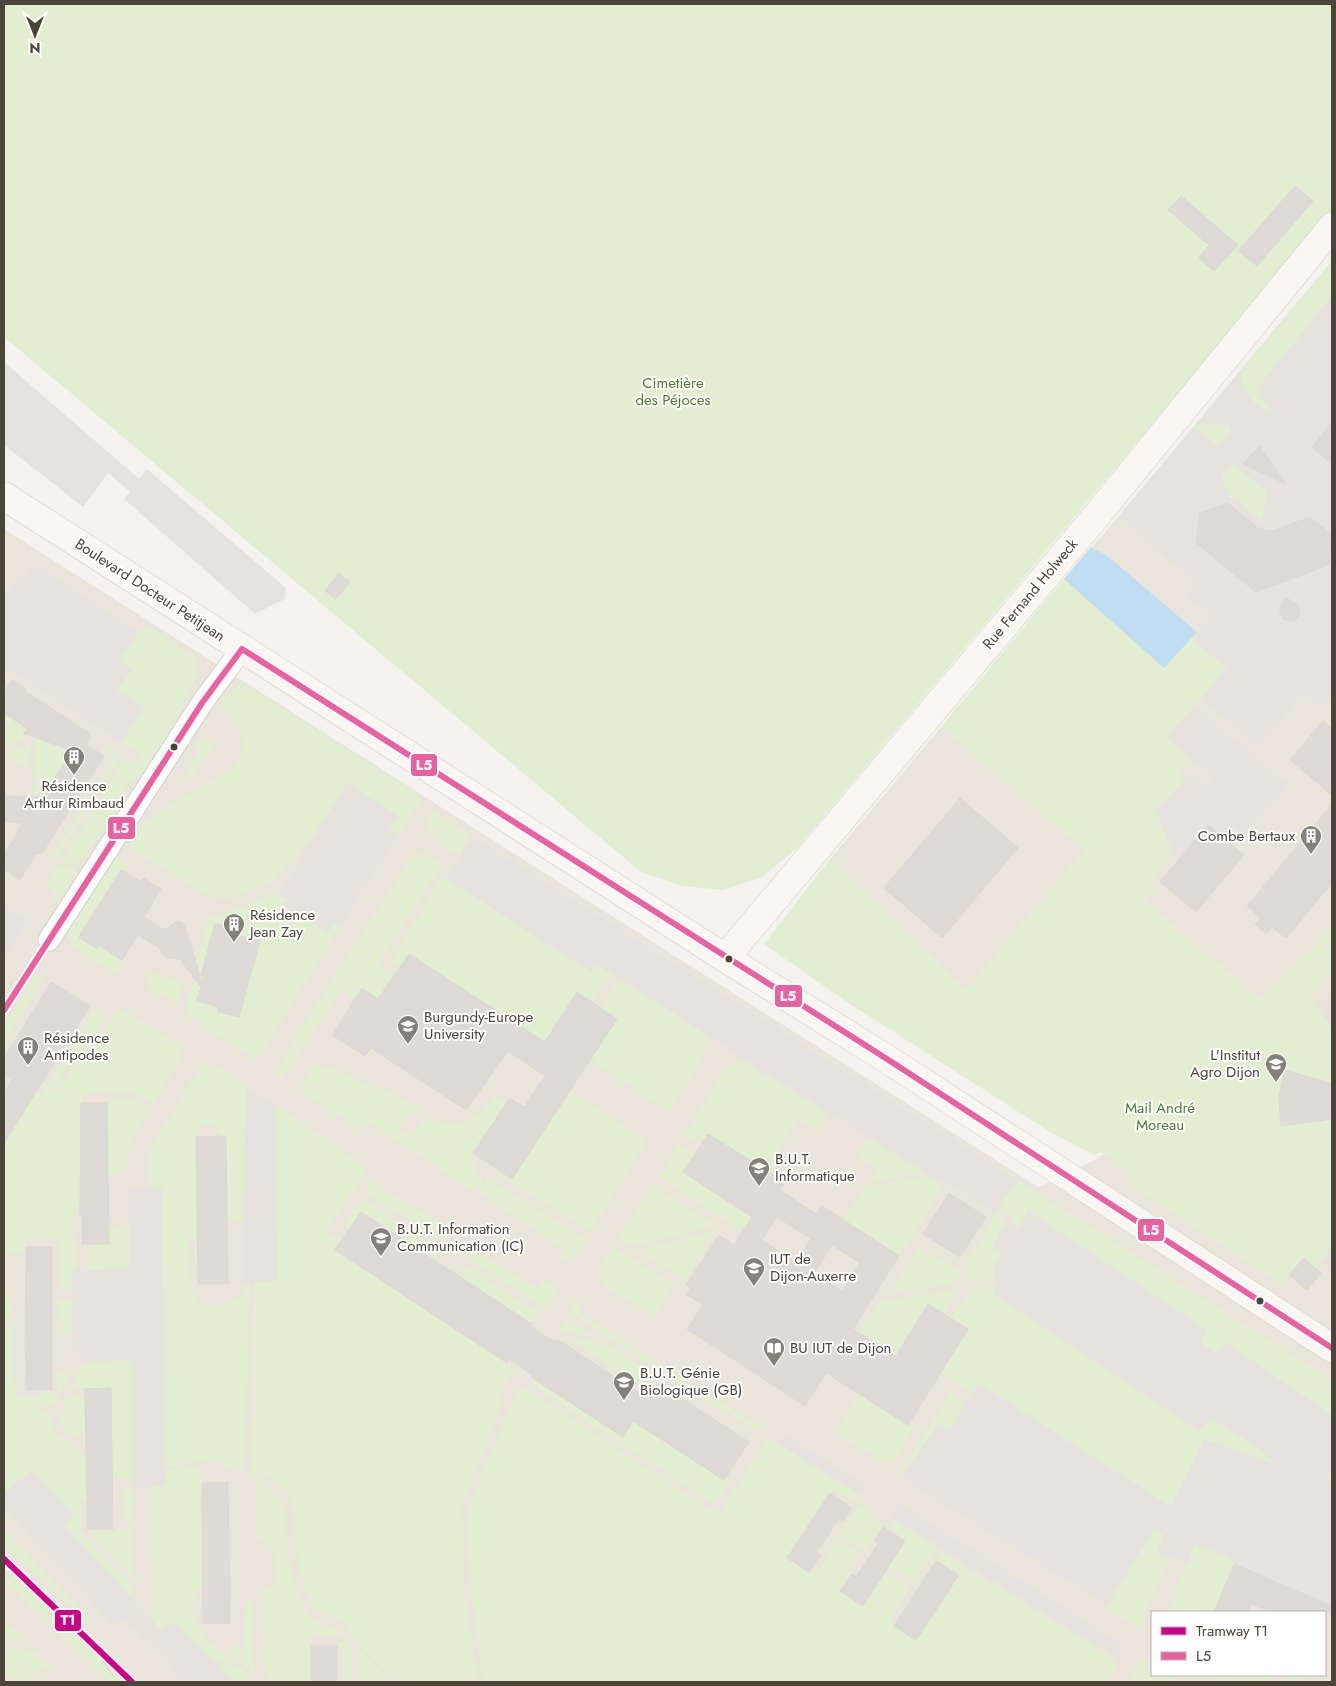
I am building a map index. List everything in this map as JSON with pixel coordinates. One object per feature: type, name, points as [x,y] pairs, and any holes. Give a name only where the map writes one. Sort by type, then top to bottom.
[{"type":"main road","name":"Rue Fernand Holweck","points":[[725,958],[1092,520],[1332,227]]},
{"type":"main road","name":"Boulevard Docteur Petitjean","points":[[4,496],[725,958],[888,1059],[1332,1348]]},
{"type":"street","points":[[49,940],[202,703],[242,649]]},
{"type":"shaded area","points":[[1332,261],[1332,699],[1117,518]]},
{"type":"shaded area","points":[[4,362],[139,479],[147,469],[286,588],[285,599],[255,614],[124,499],[130,492],[108,473],[83,507],[4,445]]},
{"type":"shaded area","points":[[1117,518],[1332,699],[1332,929],[1259,999],[1110,872],[1049,892],[966,991],[830,859]]},
{"type":"shaded area","name":"Burgundy-Europe University","points":[[4,529],[1038,1187],[1099,1158],[1332,932],[1332,1682],[4,1682]]},
{"type":"shaded area","points":[[36,564],[138,633],[119,661],[132,669],[117,691],[144,708],[121,742],[4,667],[4,598],[20,574],[25,577]]},
{"type":"shaded area","points":[[1194,583],[1330,697],[1320,710],[1302,694],[1259,748],[1200,699],[1227,669],[1191,638],[1210,616],[1185,595]]},
{"type":"shaded area","points":[[1195,705],[1288,784],[1245,834],[1235,827],[1225,839],[1208,825],[1180,858],[1173,854],[1156,811],[1192,772],[1207,785],[1213,779],[1166,737]]},
{"type":"shaded area","points":[[347,783],[398,816],[389,828],[398,835],[341,925],[335,922],[328,932],[283,908],[288,899],[279,895]]},
{"type":"shaded area","points":[[472,836],[1018,1181],[994,1212],[830,1113],[596,964],[591,972],[447,879]]},
{"type":"shaded area","points":[[4,904],[28,920],[4,958]]},
{"type":"shaded area","points":[[1332,995],[1332,1029],[1317,1005]]},
{"type":"shaded area","points":[[246,1088],[276,1106],[277,1281],[242,1283]]},
{"type":"shaded area","points":[[162,1188],[165,1486],[151,1486],[133,1490],[132,1360],[89,1361],[80,1356],[72,1346],[72,1271],[129,1268],[129,1189]]},
{"type":"shaded area","points":[[1028,1211],[1207,1330],[1201,1343],[1217,1354],[1226,1343],[1332,1415],[1332,1470],[1328,1472],[1325,1482],[1332,1486],[1332,1596],[1329,1604],[1234,1564],[1229,1557],[1199,1545],[1194,1545],[1189,1563],[1157,1553],[1164,1535],[1154,1529],[1107,1605],[901,1478],[938,1424],[950,1431],[979,1384],[1171,1507],[1204,1439],[1274,1464],[1263,1451],[1211,1418],[1199,1431],[992,1293],[997,1285],[993,1268],[1002,1252],[992,1248],[1005,1223],[1019,1228]]},
{"type":"shaded area","points":[[1332,1247],[1332,1271],[1321,1262]]},
{"type":"shaded area","points":[[787,1435],[865,1485],[860,1495],[781,1445]]},
{"type":"shaded area","points":[[32,1471],[74,1516],[64,1526],[155,1624],[161,1630],[168,1624],[175,1623],[233,1682],[170,1682],[177,1672],[123,1619],[113,1626],[4,1507],[4,1493]]},
{"type":"shaded area","points":[[899,1503],[1124,1645],[1116,1657],[891,1516]]},
{"type":"green space","name":"Cimetière des Péjoces","points":[[4,4],[1332,4],[1332,209],[798,847],[762,877],[723,890],[683,886],[641,872],[4,337]]},
{"type":"green space","points":[[1332,261],[1332,296],[1264,380],[1262,385],[1261,396],[1272,410],[1271,416],[1246,393],[1240,373]]},
{"type":"green space","points":[[1196,424],[1229,425],[1231,432],[1219,446],[1193,427]]},
{"type":"green space","points":[[1233,464],[1267,492],[1262,522],[1237,499],[1229,498],[1221,476]]},
{"type":"green space","name":"Mail André Moreau","points":[[1064,579],[1164,667],[1191,638],[1227,669],[1166,737],[1190,759],[1178,773],[1185,780],[1156,811],[1173,854],[1149,884],[1155,889],[1144,901],[1259,999],[1332,929],[1332,974],[1310,996],[1332,1029],[1332,1084],[1285,1070],[1279,1102],[1282,1117],[1280,1118],[1281,1126],[1332,1119],[1332,1247],[1316,1269],[1303,1258],[1282,1285],[1129,1184],[1128,1170],[1100,1152],[1094,1155],[1050,1132],[844,1000],[764,944],[830,859],[966,991],[1084,850],[941,727]]},
{"type":"green space","points":[[147,626],[198,659],[197,672],[192,687],[175,722],[138,782],[132,779],[120,798],[123,801],[78,864],[61,863],[125,758],[136,763],[141,754],[121,742],[144,708],[117,691],[119,662],[138,633]]},
{"type":"green space","points":[[242,682],[421,796],[420,803],[398,835],[389,828],[398,816],[347,783],[311,841],[272,881],[243,894],[226,899],[211,897],[132,850],[127,842],[130,835],[141,824],[233,767],[244,748],[240,725],[223,707],[225,699]]},
{"type":"green space","points":[[4,713],[29,729],[25,732],[28,734],[4,748]]},
{"type":"green space","points":[[202,736],[215,745],[192,776],[178,784],[200,752],[195,747]]},
{"type":"green space","points":[[36,737],[52,739],[72,752],[42,798],[34,793]]},
{"type":"green space","points":[[31,742],[28,769],[6,755]]},
{"type":"green space","points":[[104,744],[122,756],[55,861],[52,856],[116,756],[101,749]]},
{"type":"green space","points":[[434,811],[472,836],[461,855],[450,851],[430,833],[429,819]]},
{"type":"green space","points":[[425,854],[442,865],[379,963],[394,975],[378,999],[362,988],[356,998],[341,990],[282,1079],[275,1074],[303,1026],[412,856]]},
{"type":"green space","points":[[113,855],[128,866],[125,872],[121,870],[79,936],[97,949],[99,945],[122,960],[119,975],[90,959],[76,948],[71,943],[67,934],[71,923]]},
{"type":"green space","points":[[59,866],[78,867],[57,904],[47,883],[55,868]]},
{"type":"green space","points":[[441,877],[447,879],[592,972],[596,964],[611,973],[592,1003],[577,993],[543,1044],[409,954],[399,969],[391,962]]},
{"type":"green space","points":[[271,894],[288,899],[284,908],[328,931],[335,922],[341,925],[261,1054],[252,1058],[186,1015],[188,1000],[198,971],[196,966],[208,919],[251,904]]},
{"type":"green space","points":[[146,971],[175,979],[182,983],[177,1005],[150,990]]},
{"type":"green space","points":[[36,974],[44,979],[4,1042],[4,1026]]},
{"type":"green space","points":[[619,978],[704,1033],[706,1041],[700,1061],[668,1112],[590,1060],[601,1009]]},
{"type":"green space","points":[[121,1009],[181,1047],[182,1056],[154,1104],[129,1091],[84,1093],[81,1103],[80,1200],[82,1208],[76,1208],[74,1214],[76,1261],[72,1289],[66,1290],[61,1287],[61,1245],[55,1239],[26,1240],[26,1247],[21,1254],[4,1254],[4,1143],[35,1094],[42,1093],[93,1010],[106,1017],[49,1093],[54,1092]]},
{"type":"green space","points":[[740,1060],[825,1110],[826,1118],[818,1131],[798,1119],[778,1149],[779,1160],[770,1173],[708,1134],[700,1146],[684,1135],[725,1070]]},
{"type":"green space","points":[[205,1063],[224,1071],[246,1088],[244,1220],[227,1221],[226,1136],[219,1136],[219,1126],[200,1125],[199,1137],[196,1137],[198,1230],[196,1230],[196,1242],[189,1239],[190,1284],[200,1302],[209,1305],[223,1304],[242,1296],[246,1283],[249,1283],[244,1471],[225,1469],[224,1464],[202,1461],[165,1467],[162,1188],[149,1189],[148,1155],[200,1067]]},
{"type":"green space","points":[[315,1064],[336,1070],[419,1107],[412,1115],[407,1115],[398,1128],[411,1137],[423,1117],[451,1124],[466,1122],[478,1114],[494,1095],[506,1104],[472,1154],[478,1174],[483,1179],[476,1192],[368,1122],[362,1132],[305,1094],[303,1091],[303,1080]]},
{"type":"green space","points":[[568,1092],[578,1096],[647,1141],[591,1231],[496,1174]]},
{"type":"green space","points":[[117,1097],[131,1099],[149,1110],[127,1151],[128,1165],[119,1174],[108,1176],[107,1103]]},
{"type":"green space","points":[[276,1106],[366,1167],[364,1176],[328,1228],[328,1236],[333,1238],[339,1236],[343,1239],[335,1251],[507,1363],[514,1371],[504,1386],[496,1421],[462,1505],[464,1586],[477,1682],[399,1682],[362,1649],[346,1625],[339,1620],[326,1616],[315,1608],[304,1587],[294,1537],[294,1514],[289,1494],[275,1481],[258,1471],[251,1478],[254,1282],[277,1281]]},
{"type":"green space","points":[[868,1138],[925,1174],[869,1181],[876,1169],[856,1157]]},
{"type":"green space","points":[[679,1143],[694,1155],[683,1172],[752,1217],[744,1230],[740,1227],[738,1230],[660,1177]]},
{"type":"green space","points":[[930,1177],[942,1187],[942,1190],[899,1256],[844,1220],[865,1186]]},
{"type":"green space","points":[[488,1179],[586,1239],[573,1256],[560,1258],[559,1256],[564,1249],[481,1194],[481,1187]]},
{"type":"green space","points":[[371,1180],[451,1231],[445,1240],[435,1237],[366,1193]]},
{"type":"green space","points":[[1018,1181],[1332,1380],[1332,1415],[1226,1343],[1217,1354],[1201,1343],[1207,1330],[1029,1211],[1019,1228],[1000,1204]]},
{"type":"green space","points":[[653,1186],[715,1226],[629,1246],[618,1239]]},
{"type":"green space","points":[[361,1200],[371,1204],[437,1249],[440,1253],[435,1261],[347,1228],[344,1224]]},
{"type":"green space","points":[[996,1209],[1005,1223],[992,1248],[1002,1252],[993,1268],[996,1278],[966,1283],[967,1262],[994,1220]]},
{"type":"green space","points":[[129,1223],[129,1268],[87,1270],[90,1244],[109,1244],[109,1228]]},
{"type":"green space","points":[[716,1231],[685,1280],[637,1250]]},
{"type":"green space","points":[[613,1247],[674,1285],[654,1316],[605,1287],[602,1282],[600,1272]]},
{"type":"green space","points":[[919,1247],[961,1272],[956,1283],[891,1292]]},
{"type":"green space","points":[[474,1249],[534,1287],[539,1286],[543,1280],[556,1288],[555,1295],[545,1309],[469,1259]]},
{"type":"green space","points":[[464,1267],[470,1268],[538,1313],[538,1316],[530,1322],[460,1277]]},
{"type":"green space","points":[[4,1283],[7,1286],[13,1316],[4,1316]]},
{"type":"green space","points":[[997,1285],[992,1293],[1199,1430],[1210,1418],[1263,1451],[1275,1465],[1172,1507],[979,1384],[972,1394],[940,1373],[968,1329],[950,1318],[973,1289]]},
{"type":"green space","points":[[958,1290],[943,1314],[928,1305],[901,1348],[908,1353],[903,1361],[856,1337],[882,1301]]},
{"type":"green space","points":[[58,1300],[72,1300],[72,1335],[63,1335],[64,1321],[58,1322]]},
{"type":"green space","points":[[575,1301],[580,1304],[578,1312],[659,1364],[658,1368],[572,1314],[570,1308]]},
{"type":"green space","points":[[565,1320],[569,1320],[596,1337],[564,1333],[560,1330]]},
{"type":"green space","points":[[14,1323],[13,1371],[18,1397],[41,1396],[41,1393],[57,1393],[58,1373],[71,1372],[55,1403],[45,1408],[31,1409],[49,1413],[56,1433],[86,1457],[84,1487],[86,1487],[86,1499],[79,1501],[81,1533],[132,1585],[133,1599],[63,1525],[74,1516],[32,1471],[4,1493],[4,1328]]},
{"type":"green space","points":[[570,1340],[605,1343],[649,1371],[644,1387],[641,1386]]},
{"type":"green space","points":[[132,1360],[133,1479],[112,1478],[111,1388],[78,1389],[73,1387],[83,1363]]},
{"type":"green space","points":[[664,1367],[754,1423],[759,1425],[763,1421],[762,1429],[758,1432],[661,1371]]},
{"type":"green space","points":[[531,1377],[623,1437],[633,1421],[724,1480],[728,1485],[716,1504],[712,1503],[532,1385]]},
{"type":"green space","points":[[525,1388],[702,1505],[722,1515],[724,1512],[722,1509],[767,1439],[781,1445],[860,1495],[855,1501],[834,1490],[787,1558],[810,1572],[819,1568],[837,1541],[857,1552],[847,1568],[852,1574],[841,1592],[863,1605],[885,1572],[910,1588],[892,1616],[894,1625],[916,1639],[958,1575],[938,1562],[943,1553],[1115,1659],[1116,1667],[1109,1682],[483,1682],[470,1580],[469,1506],[517,1391]]},
{"type":"green space","points":[[952,1391],[961,1396],[964,1406],[950,1432],[938,1425],[903,1474],[900,1472]]},
{"type":"green space","points":[[859,1394],[913,1428],[890,1467],[836,1434]]},
{"type":"green space","points":[[85,1395],[86,1438],[70,1434],[62,1425],[61,1419],[64,1405],[68,1398]]},
{"type":"green space","points":[[197,1467],[202,1476],[201,1579],[203,1580],[203,1588],[197,1588],[193,1612],[199,1629],[212,1644],[234,1661],[214,1662],[175,1624],[161,1630],[152,1619],[151,1486],[165,1485],[165,1472]]},
{"type":"green space","points":[[257,1480],[270,1488],[283,1501],[292,1573],[299,1597],[305,1608],[316,1620],[346,1635],[310,1636],[311,1682],[266,1682],[262,1589],[278,1586],[273,1548],[257,1537]]},
{"type":"green space","points":[[123,1489],[133,1490],[133,1526],[126,1518],[123,1505]]},
{"type":"green space","points":[[859,1505],[885,1524],[865,1551],[839,1536]]},
{"type":"green space","points":[[896,1521],[937,1548],[914,1582],[888,1567],[905,1541],[890,1528]]},
{"type":"green space","points":[[121,1528],[134,1529],[132,1576],[90,1533],[117,1532]]},
{"type":"green space","points":[[1154,1528],[1164,1535],[1157,1553],[1169,1558],[1142,1622],[1138,1627],[1106,1608]]},
{"type":"green space","points":[[4,1529],[91,1621],[90,1624],[4,1546]]},
{"type":"green space","points":[[1194,1545],[1230,1558],[1234,1564],[1214,1611],[1168,1611]]},
{"type":"green space","points":[[4,1553],[139,1682],[109,1682],[4,1581]]},
{"type":"green space","points":[[246,1601],[253,1602],[254,1674],[229,1649],[233,1644],[245,1654]]},
{"type":"green space","points":[[4,1621],[28,1642],[4,1638]]},
{"type":"green space","points":[[337,1642],[345,1643],[351,1648],[353,1682],[344,1682],[343,1648],[337,1646]]},
{"type":"green space","points":[[4,1647],[34,1651],[53,1668],[38,1671],[26,1682],[12,1682],[4,1672]]},
{"type":"green space","points":[[359,1648],[365,1657],[394,1682],[360,1682]]},
{"type":"green space","points":[[1140,1658],[1151,1665],[1151,1676],[1168,1676],[1178,1682],[1129,1681]]},
{"type":"green space","points":[[217,1666],[241,1667],[253,1682],[233,1682]]},
{"type":"green space","points":[[1213,1676],[1271,1676],[1269,1682],[1224,1682]]},
{"type":"green space","points":[[1284,1676],[1294,1676],[1309,1682],[1280,1682]]},
{"type":"water","points":[[1091,547],[1106,555],[1197,632],[1164,668],[1064,579]]},
{"type":"building","points":[[1295,186],[1313,201],[1257,266],[1238,251]]},
{"type":"building","points":[[1181,196],[1238,245],[1214,271],[1199,258],[1209,245],[1168,210]]},
{"type":"building","points":[[1332,422],[1332,464],[1312,447]]},
{"type":"building","points":[[1259,446],[1286,484],[1243,464]]},
{"type":"building","points":[[1228,503],[1259,529],[1273,531],[1310,517],[1332,535],[1329,565],[1256,592],[1196,543],[1200,513]]},
{"type":"building","points":[[339,573],[350,582],[336,599],[325,591]]},
{"type":"building","points":[[1286,598],[1296,603],[1300,608],[1300,615],[1293,621],[1283,619],[1280,614],[1280,607]]},
{"type":"building","name":"Résidence Arthur Rimbaud","points":[[12,680],[26,689],[25,691],[89,733],[88,735],[91,737],[87,745],[104,756],[41,855],[37,853],[20,880],[4,869],[4,855],[23,823],[4,822],[4,796],[42,797],[73,751],[23,733],[29,730],[4,713],[4,692]]},
{"type":"building","points":[[1323,721],[1332,729],[1332,795],[1290,760]]},
{"type":"building","points":[[960,798],[1018,848],[942,938],[884,888]]},
{"type":"building","name":"Combe Bertaux","points":[[1332,804],[1332,883],[1286,938],[1272,927],[1266,934],[1255,924],[1261,918],[1247,906]]},
{"type":"building","points":[[1208,825],[1244,855],[1196,912],[1160,882]]},
{"type":"building","name":"Résidence Jean Zay","points":[[121,870],[142,882],[144,878],[161,889],[144,917],[165,930],[176,922],[181,922],[185,927],[202,982],[204,977],[201,975],[215,923],[234,929],[233,934],[260,941],[239,1017],[218,1012],[219,1007],[197,1001],[201,987],[180,959],[166,958],[159,948],[138,935],[122,960],[99,945],[97,949],[79,937]]},
{"type":"building","points":[[409,954],[545,1042],[577,992],[617,1019],[512,1179],[473,1153],[510,1098],[524,1107],[545,1076],[508,1051],[466,1110],[371,1048],[365,1056],[332,1035],[362,988],[378,999]]},
{"type":"building","name":"Résidence Antipodes","points":[[51,982],[90,1006],[4,1143],[4,1093],[12,1080],[4,1074],[4,1058]]},
{"type":"building","points":[[1285,1070],[1332,1084],[1332,1119],[1281,1126],[1279,1097]]},
{"type":"building","points":[[81,1103],[107,1103],[109,1244],[82,1244],[82,1216],[80,1216]]},
{"type":"building","points":[[708,1134],[785,1182],[780,1190],[816,1214],[822,1206],[899,1256],[853,1329],[896,1356],[928,1304],[968,1329],[908,1425],[826,1373],[805,1406],[687,1329],[703,1305],[686,1294],[691,1288],[686,1285],[719,1235],[734,1245],[752,1217],[683,1172]],"holes":[[[777,1217],[811,1239],[796,1262],[762,1240]],[[832,1245],[860,1263],[842,1291],[814,1274]]]},
{"type":"building","points":[[226,1136],[228,1284],[198,1284],[196,1137]]},
{"type":"building","points":[[949,1193],[986,1217],[960,1257],[923,1234]]},
{"type":"building","points":[[361,1212],[532,1324],[530,1326],[555,1342],[557,1339],[648,1399],[658,1383],[749,1442],[724,1480],[633,1421],[623,1437],[531,1377],[533,1375],[509,1359],[507,1363],[335,1250]]},
{"type":"building","points":[[26,1247],[52,1247],[52,1390],[27,1390],[25,1345]]},
{"type":"building","points":[[1304,1258],[1321,1273],[1307,1290],[1289,1275]]},
{"type":"building","points":[[111,1388],[113,1529],[87,1529],[85,1389]]},
{"type":"building","points":[[228,1482],[230,1623],[203,1624],[202,1483]]},
{"type":"building","points":[[830,1493],[852,1508],[843,1521],[839,1519],[817,1552],[821,1555],[809,1572],[787,1558]]},
{"type":"building","points":[[883,1527],[905,1541],[863,1606],[840,1591],[852,1574],[856,1577],[878,1544],[874,1541]]},
{"type":"building","points":[[936,1561],[959,1575],[916,1640],[894,1626]]},
{"type":"building","points":[[1234,1564],[1332,1606],[1332,1612],[1270,1611],[1251,1604],[1248,1611],[1214,1611]]},
{"type":"building","points":[[311,1646],[337,1646],[337,1682],[311,1682]]},
{"type":"tram line","name":"T1","points":[[4,1559],[132,1682]]},
{"type":"tram line","points":[[75,1627],[115,1677]]},
{"type":"transit line","name":"L5","points":[[242,649],[887,1059],[1332,1348]]},
{"type":"transit line","name":"L5","points":[[4,1010],[202,703],[242,649]]},
{"type":"place","name":"Résidence Arthur Rimbaud","points":[[74,776]]},
{"type":"place","name":"Combe Bertaux","points":[[1311,855]]},
{"type":"place","name":"Résidence Jean Zay","points":[[234,943]]},
{"type":"place","name":"Burgundy-Europe University","points":[[408,1045]]},
{"type":"place","name":"Résidence Antipodes","points":[[28,1066]]},
{"type":"place","name":"L'Institut Agro Dijon","points":[[1276,1083]]},
{"type":"place","name":"B.U.T. Informatique","points":[[759,1187]]},
{"type":"place","name":"B.U.T. Information Communication (IC)","points":[[381,1257]]},
{"type":"place","name":"IUT de Dijon-Auxerre","points":[[754,1287]]},
{"type":"place","name":"BU IUT de Dijon","points":[[774,1367]]},
{"type":"place","name":"B.U.T. Génie Biologique (GB)","points":[[624,1401]]}]
